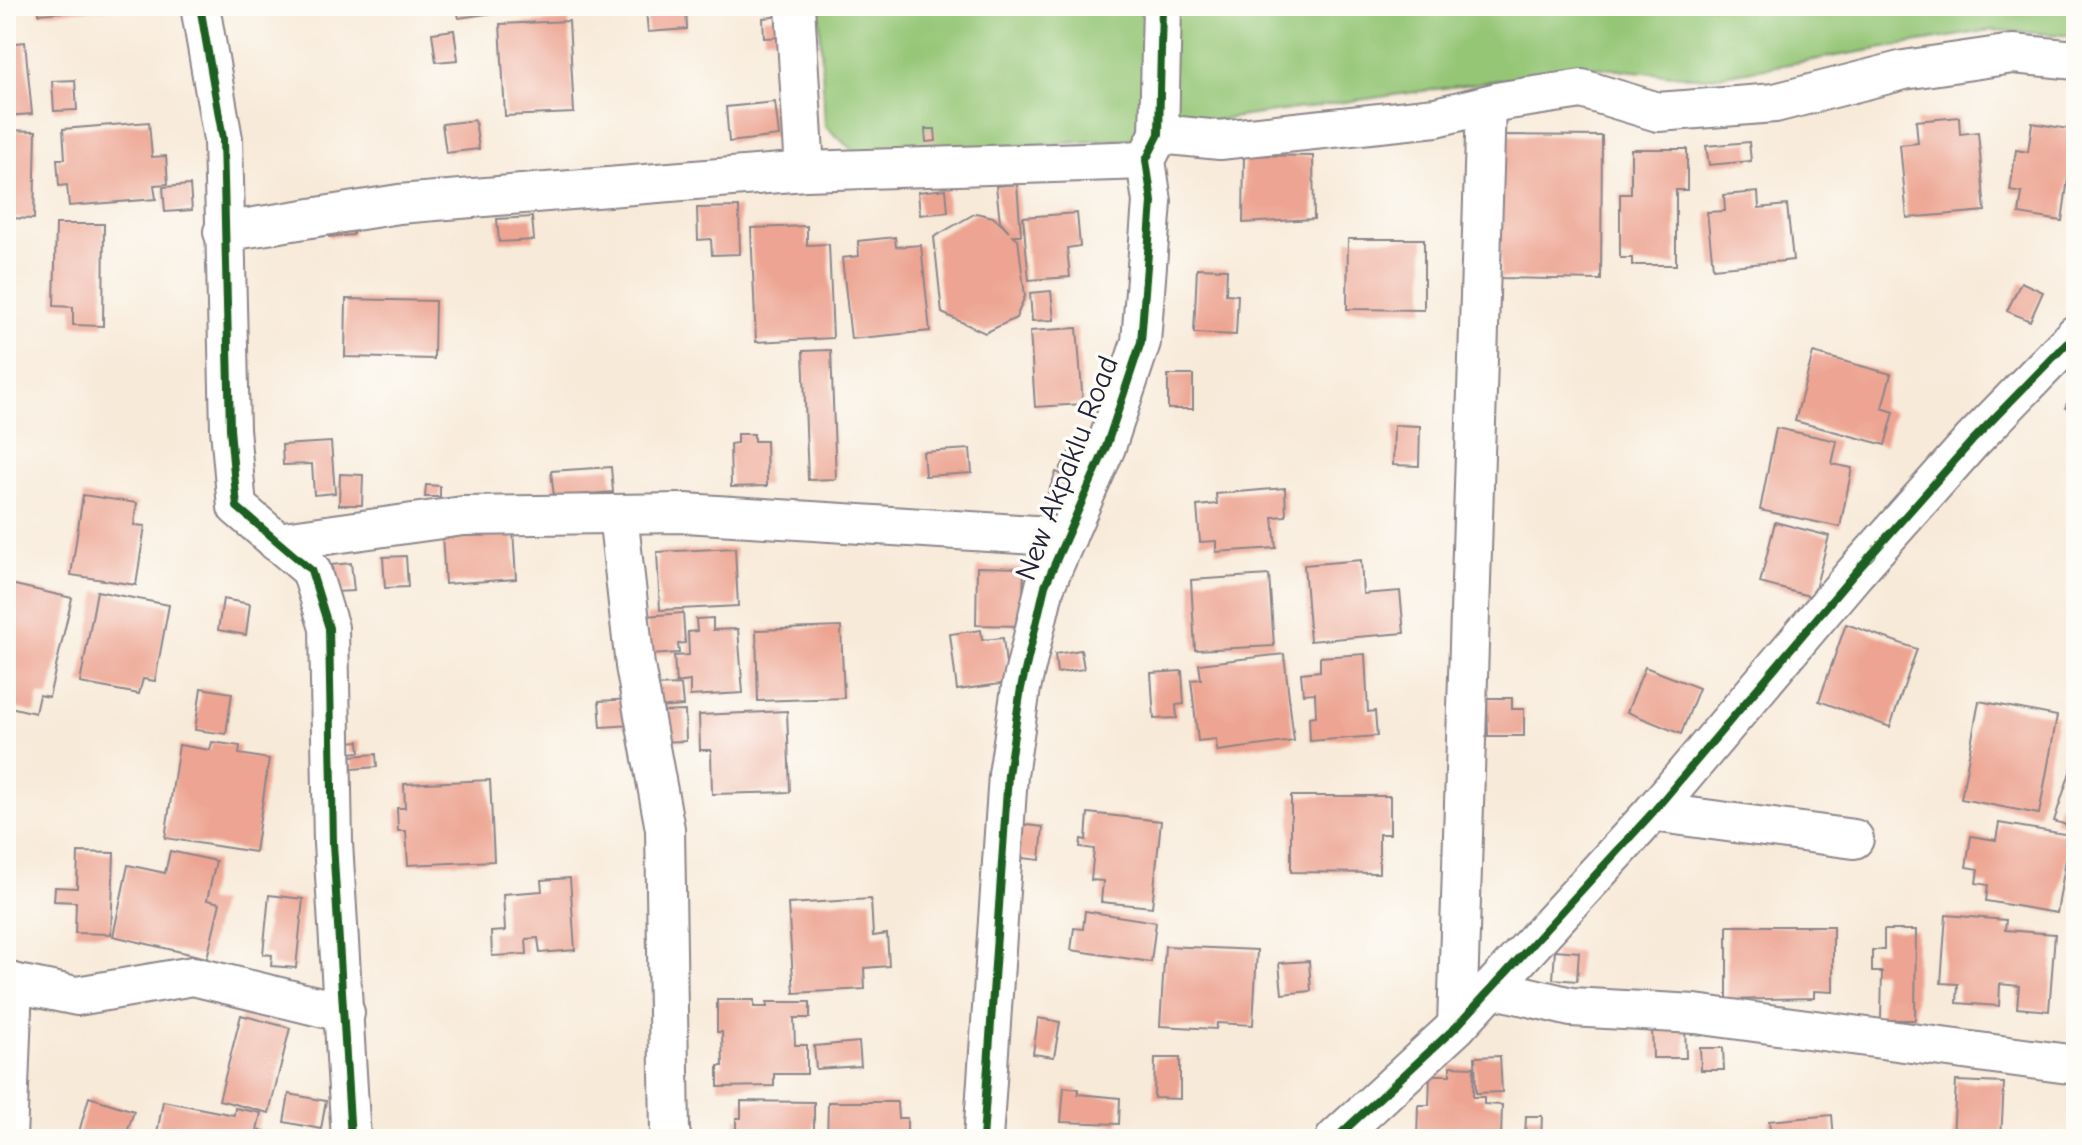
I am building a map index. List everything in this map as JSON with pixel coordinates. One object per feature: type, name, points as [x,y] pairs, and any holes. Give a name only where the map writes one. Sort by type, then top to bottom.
[{"type":"street","points":[[200,6],[223,139],[230,429],[237,507],[311,570],[329,628],[333,843],[351,1139]]},
{"type":"street","points":[[795,6],[805,171]]},
{"type":"street","name":"New Akpaklu Road","points":[[983,1139],[1008,775],[1021,688],[1045,586],[1106,447],[1141,342],[1162,6]]},
{"type":"street","points":[[223,232],[399,204],[1220,140],[1436,117],[1582,89],[1658,112],[1775,103],[1904,70],[2013,54],[2076,60]]},
{"type":"street","points":[[1457,1026],[1486,105]]},
{"type":"street","points":[[1335,1139],[1457,1026],[1492,988],[1653,812],[1854,574],[1972,441],[2076,334]]},
{"type":"street","points":[[277,542],[463,516],[685,513],[1067,537]]},
{"type":"street","points":[[618,514],[635,666],[665,829],[672,1139]]},
{"type":"street","points":[[1653,812],[1854,839]]},
{"type":"street","points":[[7,1139],[9,982],[77,996],[193,976],[345,1013]]},
{"type":"street","points":[[1492,988],[1571,1007],[1695,1014],[2076,1065]]},
{"type":"green space","points":[[819,6],[2076,6],[2076,36],[1991,30],[1705,78],[1593,67],[1203,122],[1129,139],[859,156],[825,126]]},
{"type":"building","points":[[39,6],[108,6],[108,8],[39,14]]},
{"type":"building","points":[[456,6],[507,6],[508,11],[459,18]]},
{"type":"building","points":[[686,8],[687,29],[648,32],[646,10]]},
{"type":"building","points":[[782,16],[784,37],[764,38],[763,18]]},
{"type":"building","points":[[569,21],[574,113],[505,116],[500,24]]},
{"type":"building","points":[[454,30],[458,60],[436,62],[432,33]]},
{"type":"building","points":[[25,42],[32,114],[6,116],[6,44]]},
{"type":"building","points":[[75,80],[77,110],[54,111],[52,81]]},
{"type":"building","points":[[775,102],[779,136],[729,142],[726,107]]},
{"type":"building","points":[[1959,117],[1960,134],[1978,132],[1985,211],[1907,218],[1900,145],[1918,143],[1916,121]]},
{"type":"building","points":[[475,120],[479,149],[446,153],[442,124]]},
{"type":"building","points":[[149,122],[152,157],[166,156],[168,184],[154,185],[156,199],[69,206],[67,185],[59,186],[57,159],[65,159],[63,129]]},
{"type":"building","points":[[2032,123],[2075,130],[2062,221],[2019,214],[2022,193],[2010,191],[2016,150],[2028,152]]},
{"type":"building","points":[[925,129],[935,129],[936,141],[926,142]]},
{"type":"building","points":[[6,130],[36,131],[34,219],[6,218]]},
{"type":"building","points":[[1501,135],[1602,136],[1601,280],[1500,278]]},
{"type":"building","points":[[1749,142],[1751,161],[1709,165],[1706,146]]},
{"type":"building","points":[[1631,149],[1687,149],[1687,190],[1676,190],[1676,265],[1632,265],[1632,258],[1620,258],[1620,194],[1631,194]]},
{"type":"building","points":[[1244,155],[1313,156],[1314,219],[1243,223]]},
{"type":"building","points":[[1017,184],[1021,235],[1013,235],[1018,239],[1025,296],[1016,318],[985,333],[942,313],[934,237],[976,213],[993,217],[1009,231],[1000,221],[996,186]]},
{"type":"building","points":[[190,185],[192,210],[165,212],[163,187]]},
{"type":"building","points":[[946,189],[948,212],[920,215],[918,192]]},
{"type":"building","points":[[1758,192],[1759,208],[1787,205],[1793,260],[1713,268],[1707,212],[1725,211],[1724,195]]},
{"type":"building","points":[[739,207],[740,254],[712,255],[711,239],[698,240],[697,208]]},
{"type":"building","points":[[1077,213],[1080,246],[1067,248],[1070,277],[1029,280],[1023,217]]},
{"type":"building","points":[[532,217],[534,240],[499,242],[497,219]]},
{"type":"building","points":[[352,218],[353,235],[329,237],[328,220]]},
{"type":"building","points":[[56,224],[104,224],[103,326],[73,325],[73,307],[54,306]]},
{"type":"building","points":[[807,226],[807,245],[829,244],[833,338],[756,342],[751,228]]},
{"type":"building","points":[[895,237],[896,247],[921,245],[930,331],[851,339],[842,258],[859,256],[858,241]]},
{"type":"building","points":[[1348,239],[1424,239],[1424,310],[1347,309]]},
{"type":"building","points":[[1197,268],[1227,269],[1226,294],[1238,295],[1236,335],[1194,333]]},
{"type":"building","points":[[2021,282],[2043,292],[2030,321],[2007,311]]},
{"type":"building","points":[[1051,291],[1054,320],[1032,321],[1030,293]]},
{"type":"building","points":[[346,299],[435,301],[434,359],[345,357]]},
{"type":"building","points":[[1077,328],[1083,404],[1035,407],[1030,331]]},
{"type":"building","points":[[831,350],[836,479],[808,480],[803,351]]},
{"type":"building","points":[[1813,353],[1891,374],[1882,408],[1894,412],[1885,445],[1795,421]]},
{"type":"building","points":[[1168,375],[1193,375],[1193,409],[1168,409]]},
{"type":"building","points":[[2076,381],[2076,412],[2065,408]]},
{"type":"building","points":[[1394,425],[1420,426],[1419,466],[1393,465]]},
{"type":"building","points":[[1776,428],[1837,441],[1832,464],[1852,468],[1840,527],[1760,510]]},
{"type":"building","points":[[737,434],[754,434],[754,441],[766,441],[767,486],[731,487],[730,444],[737,443]]},
{"type":"building","points":[[331,442],[335,493],[314,495],[312,464],[283,465],[282,445]]},
{"type":"building","points":[[970,449],[972,473],[925,476],[923,452]]},
{"type":"building","points":[[1069,452],[1081,458],[1073,475],[1060,469]]},
{"type":"building","points":[[611,467],[613,492],[554,497],[551,471]]},
{"type":"building","points":[[1056,472],[1073,479],[1063,508],[1045,501]]},
{"type":"building","points":[[340,474],[363,475],[362,505],[339,505]]},
{"type":"building","points":[[426,485],[440,486],[440,497],[425,497]]},
{"type":"building","points":[[1285,488],[1286,516],[1273,517],[1276,548],[1216,552],[1216,541],[1200,542],[1197,506],[1217,504],[1216,494]]},
{"type":"building","points":[[83,495],[137,503],[134,525],[145,526],[136,585],[71,575]]},
{"type":"building","points":[[1775,522],[1829,536],[1813,597],[1760,583]]},
{"type":"building","points":[[513,530],[516,579],[445,584],[442,534]]},
{"type":"building","points":[[735,548],[738,606],[660,610],[657,552]]},
{"type":"building","points":[[406,556],[408,587],[385,588],[383,557]]},
{"type":"building","points":[[1361,560],[1363,594],[1400,591],[1404,633],[1310,641],[1304,565]]},
{"type":"building","points":[[351,563],[354,591],[334,592],[332,565]]},
{"type":"building","points":[[977,567],[1024,568],[1022,626],[976,625]]},
{"type":"building","points":[[1269,575],[1274,646],[1195,650],[1191,580]]},
{"type":"building","points":[[6,583],[72,598],[49,697],[39,695],[35,713],[6,706],[10,688],[6,687]]},
{"type":"building","points":[[97,591],[169,605],[155,681],[143,679],[139,694],[80,683]]},
{"type":"building","points":[[223,599],[250,604],[246,635],[218,630]]},
{"type":"building","points":[[683,613],[685,643],[678,644],[679,653],[650,655],[646,616]]},
{"type":"building","points":[[713,618],[713,630],[738,629],[743,693],[690,696],[690,681],[676,683],[674,656],[689,655],[688,632],[697,631],[696,619]]},
{"type":"building","points":[[1846,624],[1917,649],[1890,727],[1819,701]]},
{"type":"building","points":[[841,627],[844,698],[758,701],[756,630]]},
{"type":"building","points":[[981,630],[982,640],[1003,638],[1008,683],[957,690],[950,634]]},
{"type":"building","points":[[1081,650],[1084,669],[1057,673],[1055,654]]},
{"type":"building","points":[[1284,654],[1294,741],[1217,751],[1216,739],[1198,741],[1191,680],[1201,679],[1199,664]]},
{"type":"building","points":[[1365,654],[1368,712],[1375,711],[1377,736],[1310,741],[1309,717],[1316,716],[1315,693],[1303,694],[1301,673],[1320,671],[1320,657]]},
{"type":"building","points":[[1645,667],[1699,688],[1681,734],[1627,712]]},
{"type":"building","points":[[1182,671],[1184,704],[1176,705],[1177,718],[1154,719],[1151,673]]},
{"type":"building","points":[[681,685],[683,706],[654,708],[653,686]]},
{"type":"building","points":[[201,688],[232,693],[226,734],[195,730]]},
{"type":"building","points":[[1487,698],[1512,698],[1512,709],[1524,709],[1524,736],[1488,736]]},
{"type":"building","points":[[631,699],[633,725],[601,727],[599,701]]},
{"type":"building","points":[[1979,701],[2057,716],[2039,814],[1961,799]]},
{"type":"building","points":[[685,711],[686,741],[655,742],[654,712]]},
{"type":"building","points":[[787,711],[790,792],[712,794],[711,750],[700,750],[699,715]]},
{"type":"building","points":[[359,741],[360,752],[349,753],[347,742]]},
{"type":"building","points":[[212,742],[240,746],[239,754],[269,759],[255,852],[165,838],[179,745],[210,750]]},
{"type":"building","points":[[376,754],[377,767],[352,769],[351,756]]},
{"type":"building","points":[[2076,754],[2076,828],[2054,821]]},
{"type":"building","points":[[490,780],[494,861],[408,865],[406,831],[398,831],[397,808],[405,808],[404,784]]},
{"type":"building","points":[[1291,796],[1390,796],[1390,834],[1379,834],[1379,873],[1291,872]]},
{"type":"building","points":[[1088,813],[1161,821],[1152,907],[1101,902],[1103,881],[1091,880],[1094,849],[1080,847],[1081,839],[1086,840]]},
{"type":"building","points":[[1999,823],[2070,835],[2057,913],[1986,901],[1988,885],[1976,883],[1978,869],[1966,867],[1971,836],[1996,840]]},
{"type":"building","points":[[1018,824],[1043,827],[1040,860],[1014,857]]},
{"type":"building","points":[[170,851],[216,861],[207,900],[220,903],[207,958],[113,936],[128,865],[165,873]]},
{"type":"building","points":[[78,852],[114,853],[111,934],[75,933],[76,902],[54,901],[55,887],[77,888]]},
{"type":"building","points":[[570,878],[575,950],[540,953],[538,938],[526,939],[527,954],[492,956],[491,932],[505,931],[503,894],[542,891],[541,880]]},
{"type":"building","points":[[269,895],[303,899],[296,968],[271,966],[272,955],[263,954]]},
{"type":"building","points":[[871,899],[873,936],[887,934],[889,966],[864,968],[865,989],[794,993],[788,904]]},
{"type":"building","points":[[1085,911],[1156,922],[1151,962],[1071,950],[1074,928],[1083,929]]},
{"type":"building","points":[[1946,915],[2006,920],[2005,930],[2055,934],[2049,1011],[2017,1008],[2019,986],[2000,984],[1999,1006],[1957,1003],[1958,984],[1941,983]]},
{"type":"building","points":[[1727,926],[1833,926],[1833,992],[1814,991],[1814,998],[1727,1000]]},
{"type":"building","points":[[1884,930],[1916,930],[1915,1020],[1881,1020],[1882,972],[1872,972],[1872,950],[1884,950]]},
{"type":"building","points":[[1165,946],[1257,950],[1253,1025],[1217,1023],[1216,1029],[1160,1026]]},
{"type":"building","points":[[1555,950],[1579,952],[1577,981],[1553,979]]},
{"type":"building","points":[[1309,961],[1311,991],[1282,994],[1279,963]]},
{"type":"building","points":[[717,1000],[754,1000],[754,1007],[767,1007],[767,1002],[810,1002],[810,1018],[794,1018],[795,1045],[807,1045],[807,1074],[774,1074],[774,1086],[718,1087],[718,1066],[723,1066],[722,1032],[717,1032]]},
{"type":"building","points":[[241,1015],[290,1028],[269,1113],[219,1100]]},
{"type":"building","points":[[1038,1018],[1060,1022],[1054,1057],[1033,1054]]},
{"type":"building","points":[[1685,1025],[1686,1058],[1653,1058],[1652,1026]]},
{"type":"building","points":[[859,1042],[861,1066],[816,1069],[814,1046]]},
{"type":"building","points":[[1700,1048],[1723,1048],[1724,1070],[1701,1070]]},
{"type":"building","points":[[1500,1056],[1502,1092],[1476,1093],[1475,1057]]},
{"type":"building","points":[[1155,1058],[1180,1058],[1180,1099],[1154,1098]]},
{"type":"building","points":[[1450,1066],[1474,1067],[1473,1097],[1484,1097],[1484,1104],[1502,1105],[1501,1139],[1417,1139],[1418,1105],[1429,1105],[1430,1075],[1450,1075]]},
{"type":"building","points":[[1956,1081],[2004,1083],[2001,1139],[1953,1139]]},
{"type":"building","points":[[1064,1087],[1078,1089],[1078,1094],[1120,1098],[1119,1124],[1061,1122]]},
{"type":"building","points":[[289,1094],[326,1101],[321,1129],[284,1122]]},
{"type":"building","points":[[89,1097],[134,1111],[125,1139],[77,1139]]},
{"type":"building","points":[[163,1101],[234,1115],[235,1108],[261,1113],[257,1130],[265,1131],[263,1139],[156,1139]]},
{"type":"building","points":[[741,1101],[814,1102],[814,1139],[736,1139],[736,1118],[741,1118]]},
{"type":"building","points":[[828,1102],[897,1102],[898,1118],[907,1118],[907,1139],[827,1139]]},
{"type":"building","points":[[1832,1115],[1834,1139],[1771,1139],[1769,1121]]},
{"type":"building","points":[[1526,1116],[1542,1116],[1541,1139],[1525,1139]]},
{"type":"cycle path","points":[[200,6],[223,139],[230,429],[237,507],[311,570],[329,628],[333,843],[351,1139]]},
{"type":"cycle path","points":[[983,1139],[1008,775],[1021,688],[1045,586],[1106,447],[1141,342],[1152,202],[1146,160],[1159,134],[1162,6]]},
{"type":"cycle path","points":[[1335,1139],[1457,1026],[1492,988],[1653,812],[1854,574],[1972,441],[2076,334]]}]
